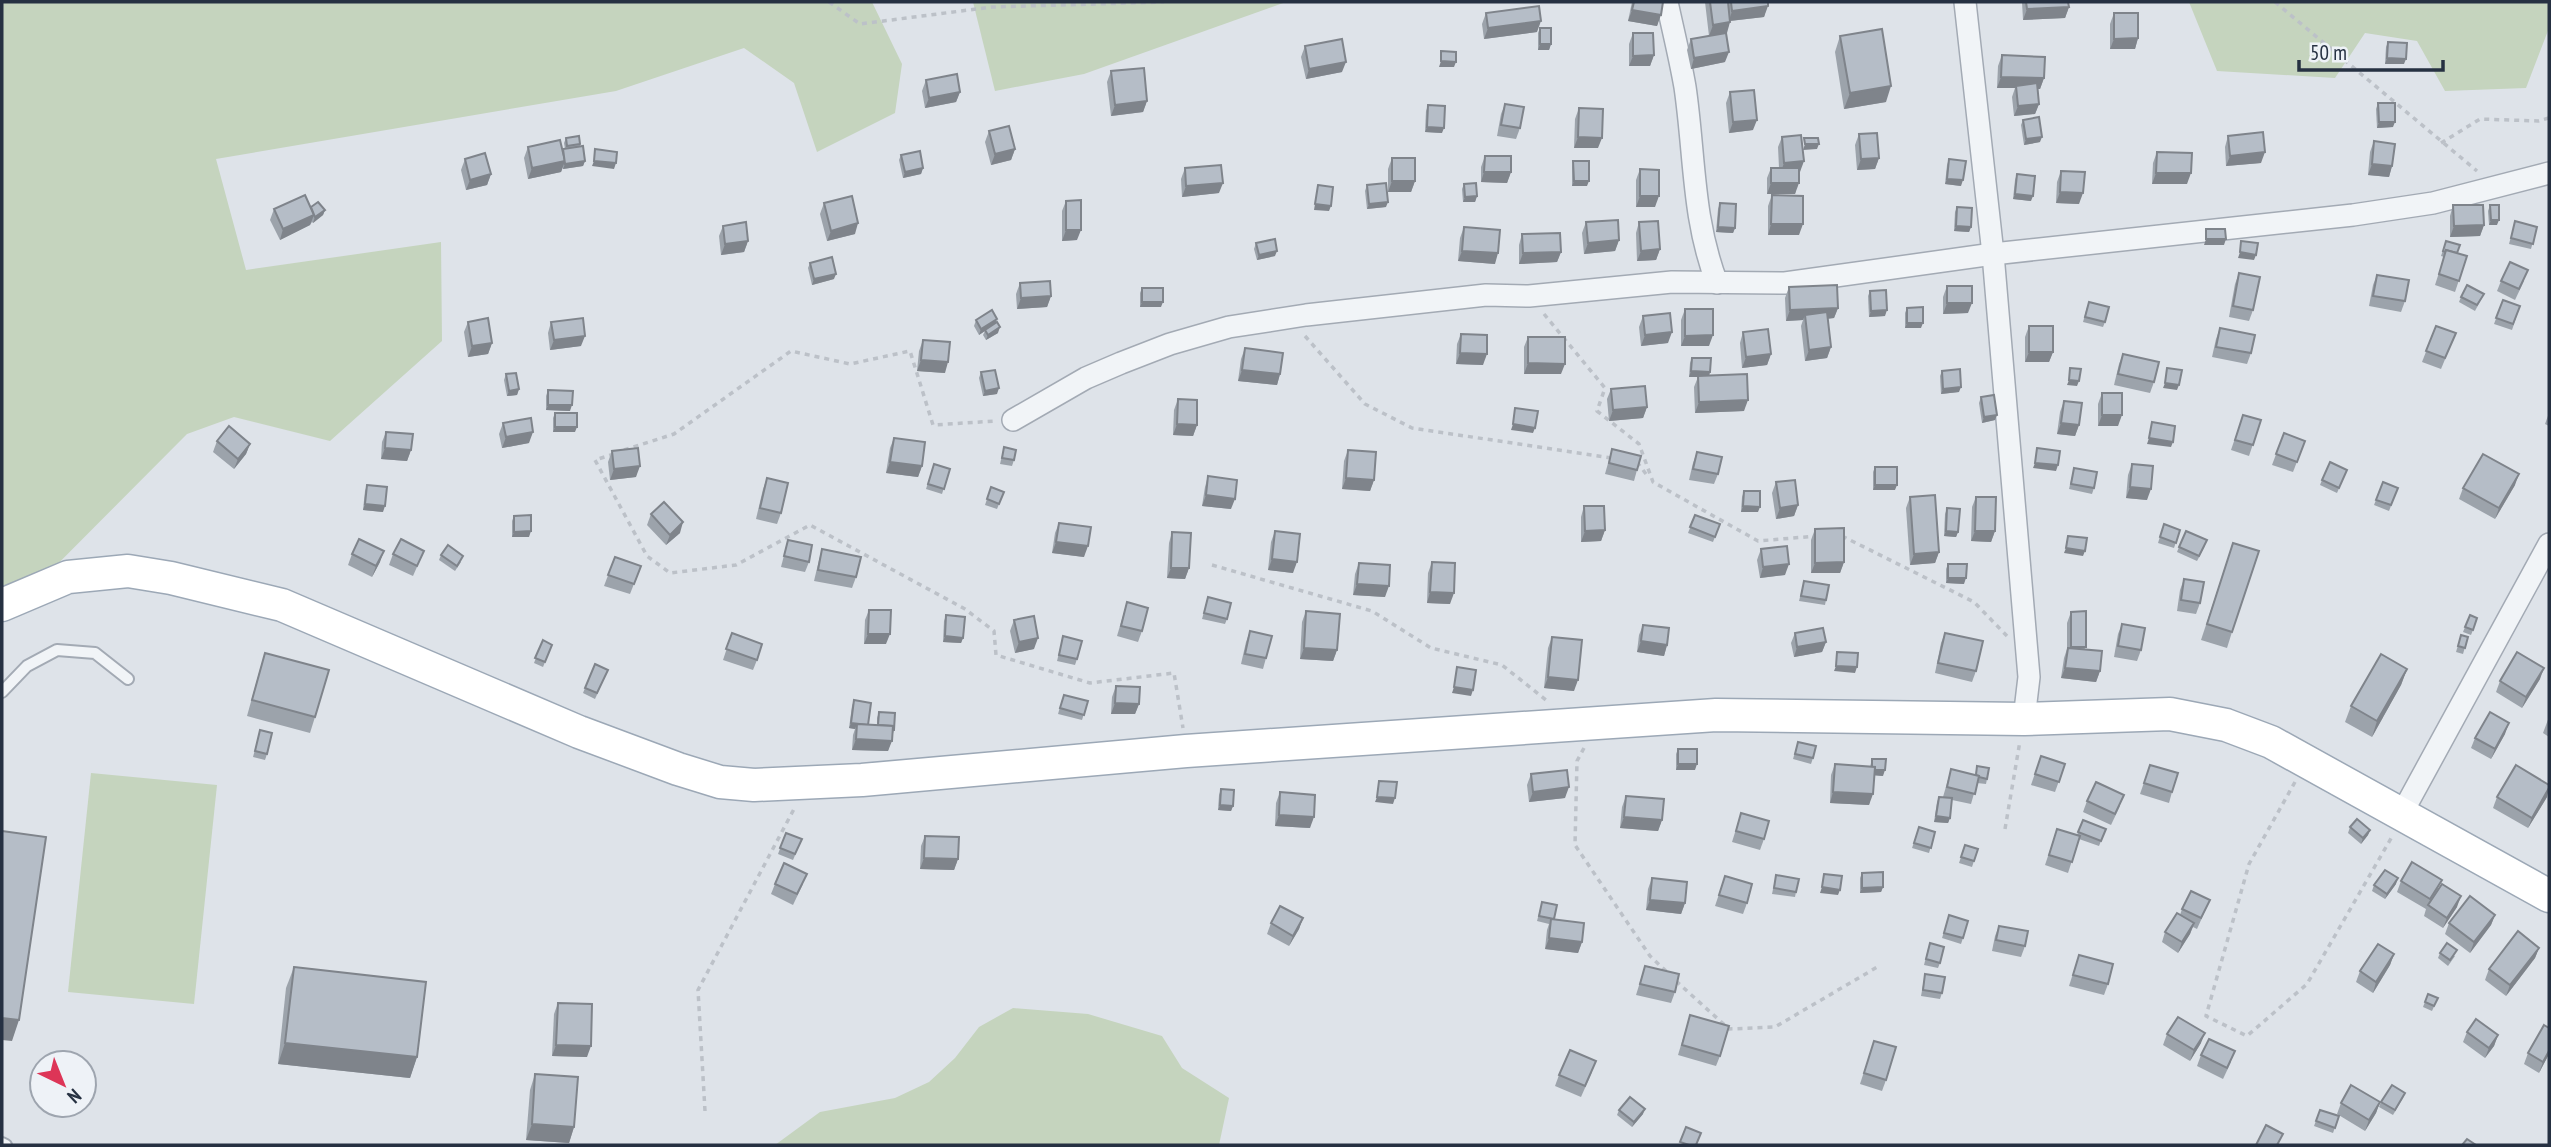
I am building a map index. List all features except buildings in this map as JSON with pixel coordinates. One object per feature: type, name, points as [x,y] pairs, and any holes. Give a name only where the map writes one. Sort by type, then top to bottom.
[{"type":"main road","points":[[2,605],[68,578],[128,571],[172,578],[282,605],[579,732],[720,782],[809,783],[997,770],[1186,751],[1716,715],[2024,719],[2170,714],[2226,725],[2272,743],[2549,896]]},
{"type":"street","points":[[1667,2],[1685,87],[1697,210],[1704,248],[1717,284]]},
{"type":"street","points":[[1965,2],[1993,254],[2029,677],[2024,719]]},
{"type":"street","points":[[1013,420],[1086,378],[1170,344],[1229,327],[1307,315],[1486,295],[1529,296],[1672,282],[1785,284],[1993,254],[2353,215],[2433,203],[2549,173]]},
{"type":"street","points":[[2401,815],[2549,544]]},
{"type":"lane","points":[[2,692],[27,666],[57,650],[95,653],[128,679]]},
{"type":"path","points":[[830,2],[860,24],[992,6],[1164,2]]},
{"type":"path","points":[[2275,2],[2441,143],[2495,185]]},
{"type":"path","points":[[2441,143],[2480,119],[2538,121],[2549,118]]},
{"type":"path","points":[[1529,296],[1605,388],[1597,411],[1639,444],[1653,482]]},
{"type":"path","points":[[1304,334],[1365,404],[1412,428],[1637,462],[1653,482],[1758,541],[1824,535]]},
{"type":"path","points":[[1013,420],[933,425],[910,351],[850,364],[790,351],[674,434],[595,460],[647,556],[670,573],[736,565],[810,525],[965,609],[994,631],[996,655],[1090,683],[1174,673],[1186,751]]},
{"type":"path","points":[[1838,534],[1974,602],[2027,658]]},
{"type":"path","points":[[1212,565],[1372,611],[1431,648],[1502,665],[1587,722],[1577,761],[1575,845],[1650,956],[1729,1029],[1775,1027],[1879,966]]},
{"type":"path","points":[[2005,829],[2024,719]]},
{"type":"path","points":[[2307,762],[2249,864],[2206,1016],[2247,1036],[2307,984],[2392,838],[2401,815]]},
{"type":"path","points":[[705,1111],[698,990],[809,783]]},
{"type":"green space","points":[[2,2],[872,2],[902,64],[895,113],[817,152],[794,83],[744,48],[616,91],[216,159],[246,270],[441,242],[442,341],[330,441],[234,417],[187,434],[2,620]]},
{"type":"green space","points":[[973,2],[1286,2],[1084,74],[995,91]]},
{"type":"green space","points":[[2189,2],[2549,2],[2549,28],[2526,88],[2445,91],[2417,41],[2365,33],[2335,78],[2217,71]]},
{"type":"green space","points":[[91,773],[217,785],[194,1004],[68,992]]},
{"type":"green space","points":[[1013,1008],[1088,1014],[1162,1036],[1182,1068],[1229,1098],[1219,1145],[775,1145],[820,1112],[895,1098],[929,1082],[955,1058],[979,1027]]}]
